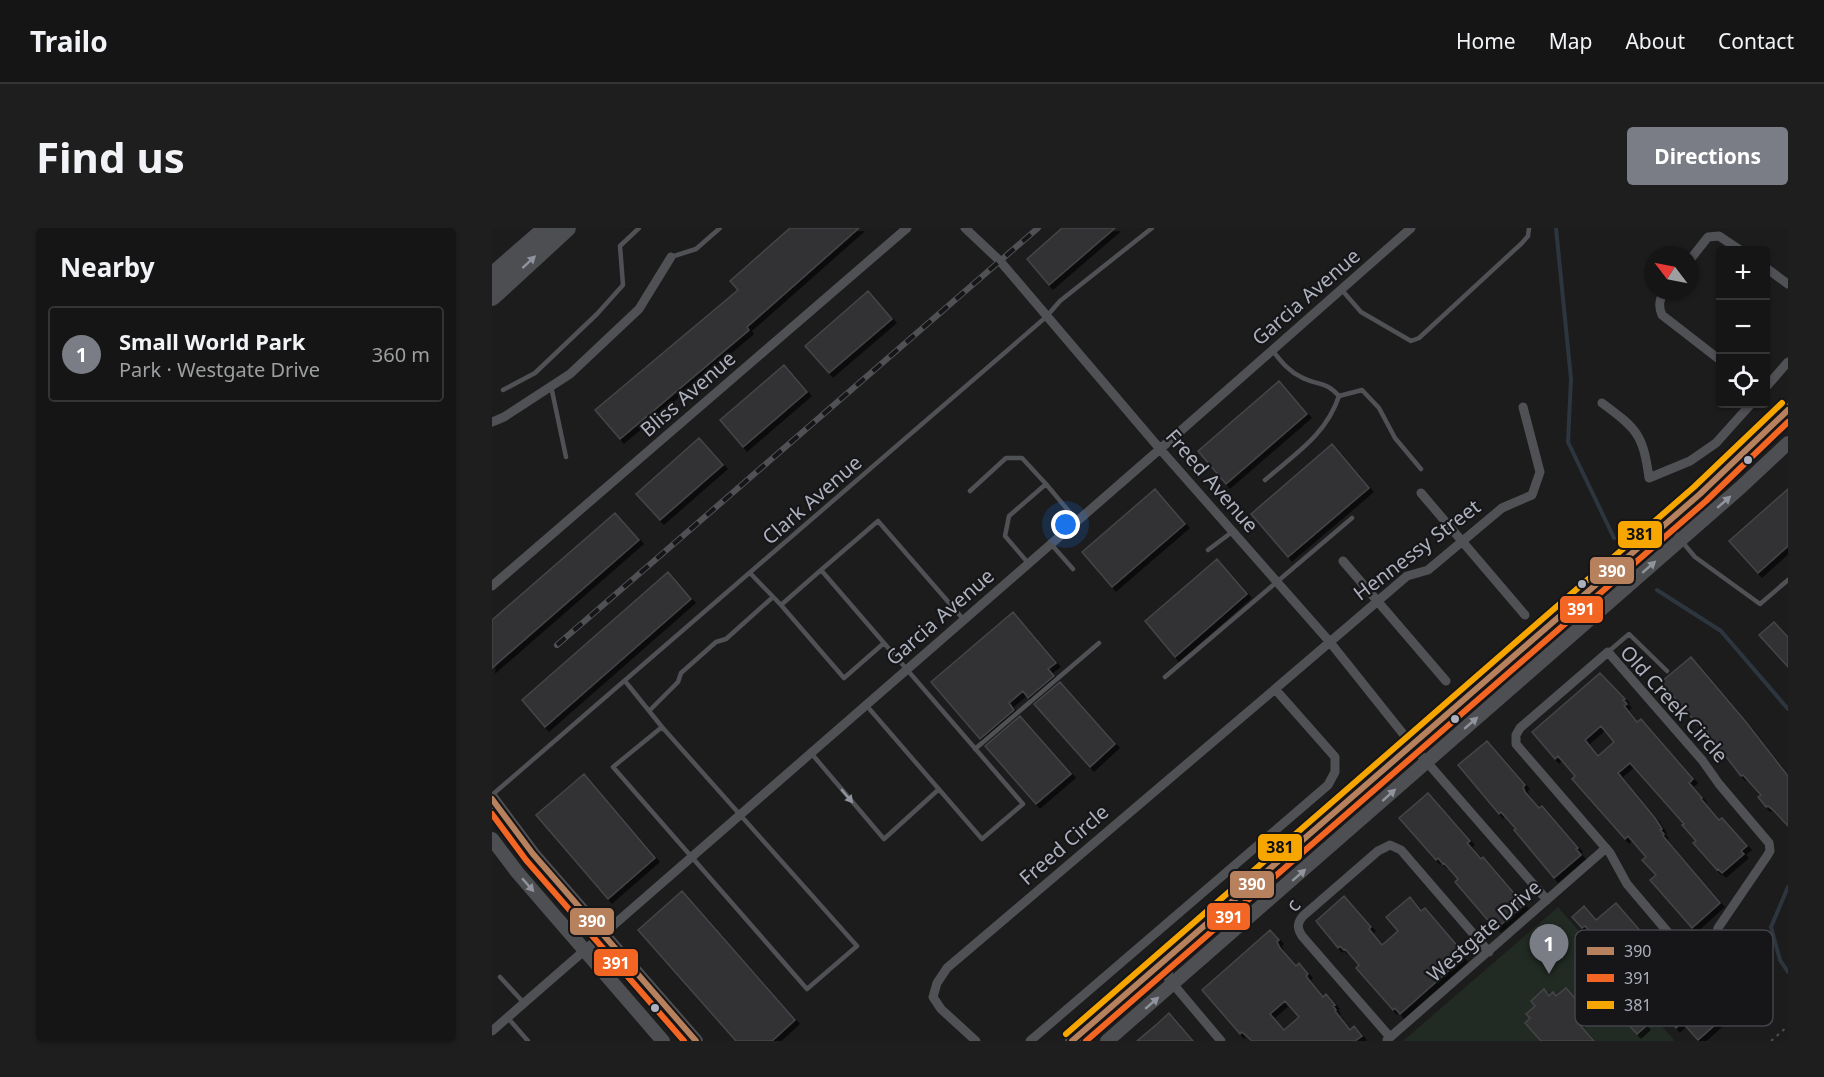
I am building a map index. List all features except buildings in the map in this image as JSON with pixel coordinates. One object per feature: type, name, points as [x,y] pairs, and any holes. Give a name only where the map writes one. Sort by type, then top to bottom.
[{"type":"highway","points":[[492,276],[547,228]]},
{"type":"highway","points":[[492,297],[567,228]]},
{"type":"main road","points":[[1072,1041],[1700,494],[1788,410]]},
{"type":"main road","points":[[1107,1041],[1742,487],[1788,443]]},
{"type":"main road","points":[[492,797],[533,854],[696,1041]]},
{"type":"main road","points":[[492,839],[663,1041]]},
{"type":"street","name":"Bliss Avenue","points":[[492,586],[907,228]]},
{"type":"street","name":"Freed Avenue","points":[[965,228],[1000,261],[1046,317],[1329,641],[1412,745],[1547,900]]},
{"type":"street","name":"Garcia Avenue","points":[[492,1031],[1161,449],[1411,228]]},
{"type":"street","points":[[1698,250],[1708,237],[1719,236],[1734,246]]},
{"type":"street","points":[[492,422],[504,417],[570,374],[639,309],[671,256]]},
{"type":"street","points":[[1770,271],[1788,284]]},
{"type":"street","points":[[1660,300],[1659,307],[1662,315],[1716,357]]},
{"type":"street","points":[[1770,382],[1788,362]]},
{"type":"street","points":[[1602,403],[1636,432],[1645,450],[1649,478],[1690,461],[1716,443],[1747,408]]},
{"type":"street","name":"Hennessy Street","points":[[1329,641],[1407,576],[1428,570],[1502,508],[1532,495],[1540,472],[1523,407]]},
{"type":"street","points":[[1421,493],[1525,615]]},
{"type":"street","points":[[1343,561],[1446,681]]},
{"type":"street","name":"Freed Circle","points":[[976,1041],[941,1009],[933,997],[937,983],[947,968],[1329,641]]},
{"type":"street","name":"Old Creek Circle","points":[[1666,930],[1627,884],[1606,848],[1518,747],[1515,738],[1520,728],[1608,652],[1702,760],[1719,784],[1769,843],[1770,851],[1718,930]]},
{"type":"street","points":[[1030,1041],[1328,785],[1335,772],[1335,757],[1275,688]]},
{"type":"street","name":"c","points":[[1388,1039],[1302,936],[1298,924],[1306,914],[1378,851],[1390,845],[1401,850],[1489,952]]},
{"type":"street","name":"Westgate Drive","points":[[1388,1039],[1606,848]]},
{"type":"street","points":[[1186,943],[1185,954],[1167,972],[1168,978],[1221,1041]]},
{"type":"lane","points":[[503,390],[535,373],[597,314],[623,285],[620,246],[639,228]]},
{"type":"lane","points":[[671,256],[696,249],[720,228]]},
{"type":"lane","name":"Clark Avenue","points":[[492,797],[1046,317],[1060,301],[1152,228]]},
{"type":"lane","points":[[1341,289],[1361,312],[1411,341],[1419,338],[1522,243],[1528,236],[1529,228]]},
{"type":"lane","points":[[1272,350],[1284,366],[1302,378],[1331,386],[1339,396]]},
{"type":"lane","points":[[551,386],[566,457]]},
{"type":"lane","points":[[1339,396],[1362,390],[1379,408],[1395,438],[1421,469]]},
{"type":"lane","points":[[1265,480],[1319,433],[1335,409],[1339,396]]},
{"type":"lane","points":[[970,491],[1006,458],[1023,458],[1078,521]]},
{"type":"lane","points":[[1029,564],[1005,536],[1009,516],[1046,484]]},
{"type":"lane","points":[[1700,494],[1698,507],[1676,529],[1680,540],[1695,557],[1760,604],[1788,580]]},
{"type":"lane","points":[[1165,677],[1352,518]]},
{"type":"lane","points":[[781,605],[878,521],[964,620]]},
{"type":"lane","points":[[1208,550],[1233,532]]},
{"type":"lane","points":[[1051,544],[1072,570]]},
{"type":"lane","points":[[821,570],[1023,804],[982,839],[866,705]]},
{"type":"lane","points":[[750,573],[844,678],[884,643]]},
{"type":"lane","points":[[649,711],[678,682],[681,673],[716,642],[726,639],[773,597]]},
{"type":"lane","points":[[1608,652],[1629,634],[1667,671]]},
{"type":"lane","points":[[975,749],[1099,643]]},
{"type":"lane","points":[[625,681],[662,727],[857,946],[807,989],[613,767],[662,727]]},
{"type":"lane","points":[[811,753],[884,839],[939,789]]},
{"type":"lane","points":[[500,977],[524,1003]]},
{"type":"lane","points":[[507,1018],[528,1041]]},
{"type":"path","points":[[1771,1041],[1788,1026]]},
{"type":"shaded area","points":[[1558,907],[1578,930],[1575,930],[1575,1026],[1662,1026],[1675,1041],[1403,1041]]},
{"type":"waterway","points":[[1556,228],[1571,379],[1568,442],[1614,538]]},
{"type":"waterway","points":[[1657,590],[1721,631],[1788,709]]},
{"type":"waterway","points":[[1772,930],[1771,927],[1788,887]]},
{"type":"waterway","points":[[1773,934],[1780,960],[1788,972]]},
{"type":"railway","points":[[557,645],[1038,228]]},
{"type":"transit line","name":"381","points":[[1066,1034],[1694,487],[1782,403]]},
{"type":"transit line","name":"390","points":[[1072,1041],[1700,494],[1788,410]]},
{"type":"transit line","name":"391","points":[[1086,1041],[1706,501],[1788,422]]},
{"type":"transit line","name":"390","points":[[492,799],[533,854],[696,1041]]},
{"type":"transit line","name":"391","points":[[492,814],[526,860],[684,1041]]},
{"type":"place","name":"Small World Park","points":[[1549,974]]}]
